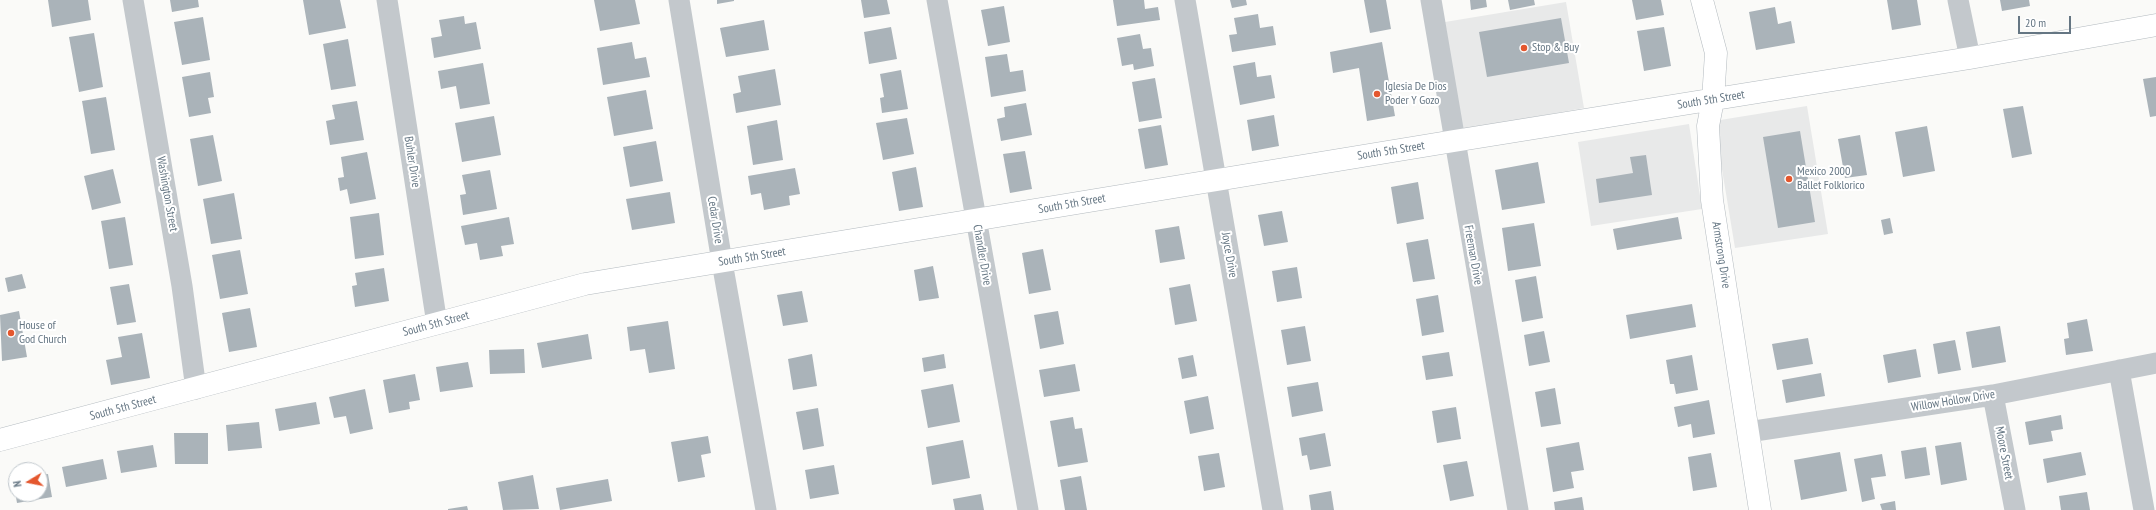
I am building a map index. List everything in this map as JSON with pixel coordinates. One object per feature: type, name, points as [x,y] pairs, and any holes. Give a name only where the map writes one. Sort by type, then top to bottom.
[{"type":"street","name":"Washington Street","points":[[133,0],[182,286],[196,389]]},
{"type":"street","name":"Buhler Drive","points":[[387,0],[437,324]]},
{"type":"street","name":"Cedar Drive","points":[[679,0],[722,262],[766,510]]},
{"type":"street","name":"Chandler Drive","points":[[937,0],[1028,510]]},
{"type":"street","name":"Joyce Drive","points":[[1185,0],[1273,510]]},
{"type":"street","name":"Freeman Drive","points":[[1431,0],[1518,510]]},
{"type":"street","name":"Armstrong Drive","points":[[1702,0],[1716,52],[1713,100],[1708,126],[1712,200],[1760,510]]},
{"type":"street","points":[[1958,0],[1970,58]]},
{"type":"street","name":"South 5th Street","points":[[0,440],[196,389],[585,284],[1970,58],[2156,25]]},
{"type":"street","name":"Willow Hollow Drive","points":[[1748,432],[1993,395],[2156,363]]},
{"type":"street","points":[[2119,370],[2144,510]]},
{"type":"street","name":"Moore Street","points":[[1993,395],[2015,510]]},
{"type":"shaded area","points":[[1566,2],[1584,108],[1462,130],[1445,22]]},
{"type":"shaded area","points":[[1807,106],[1828,234],[1735,248],[1714,121]]},
{"type":"shaded area","points":[[1689,124],[1702,209],[1591,226],[1578,142]]},
{"type":"building","points":[[48,0],[88,0],[91,20],[52,27]]},
{"type":"building","points":[[170,0],[198,0],[199,7],[172,12]]},
{"type":"building","points":[[303,0],[340,0],[346,28],[309,35]]},
{"type":"building","points":[[594,0],[635,0],[640,24],[600,31]]},
{"type":"building","points":[[717,0],[734,0],[734,1],[717,4]]},
{"type":"building","points":[[861,0],[887,0],[890,14],[864,18]]},
{"type":"building","points":[[1113,0],[1144,0],[1145,9],[1158,7],[1160,20],[1117,26]]},
{"type":"building","points":[[1230,0],[1246,0],[1247,5],[1232,8]]},
{"type":"building","points":[[1364,0],[1386,0],[1391,29],[1370,33]]},
{"type":"building","points":[[1470,0],[1486,0],[1487,7],[1471,10]]},
{"type":"building","points":[[1508,0],[1534,0],[1535,5],[1510,10]]},
{"type":"building","points":[[1632,0],[1661,0],[1664,15],[1636,20]]},
{"type":"building","points":[[1887,0],[1917,0],[1921,25],[1892,30]]},
{"type":"building","points":[[2000,0],[2029,0],[2030,6],[2002,11]]},
{"type":"building","points":[[1004,6],[1010,42],[988,46],[981,10]]},
{"type":"building","points":[[1775,7],[1778,24],[1791,21],[1795,43],[1756,50],[1749,12]]},
{"type":"building","points":[[1258,14],[1260,28],[1273,26],[1276,45],[1232,52],[1229,35],[1237,34],[1234,18]]},
{"type":"building","points":[[464,16],[465,24],[476,22],[481,49],[434,58],[431,38],[442,36],[439,20]]},
{"type":"building","points":[[203,17],[210,60],[182,65],[174,22]]},
{"type":"building","name":"Stop & Buy","points":[[1561,18],[1569,63],[1487,77],[1479,32]]},
{"type":"building","points":[[764,20],[769,50],[726,57],[720,28]]},
{"type":"building","points":[[891,27],[897,59],[869,64],[864,32]]},
{"type":"building","points":[[1664,27],[1671,66],[1644,71],[1637,31]]},
{"type":"building","points":[[94,33],[103,87],[79,92],[69,37]]},
{"type":"building","points":[[1140,34],[1143,49],[1151,48],[1154,66],[1134,70],[1133,64],[1122,66],[1117,38]]},
{"type":"building","points":[[348,39],[356,86],[331,90],[323,44]]},
{"type":"building","points":[[632,42],[635,59],[646,57],[650,77],[603,85],[597,48]]},
{"type":"building","name":"Iglesia De Dios Poder Y Gozo","points":[[1382,42],[1395,116],[1367,121],[1359,68],[1333,73],[1330,52]]},
{"type":"building","points":[[1007,54],[1010,72],[1023,70],[1026,91],[991,97],[985,57]]},
{"type":"building","points":[[1255,62],[1257,77],[1271,75],[1275,98],[1240,105],[1233,66]]},
{"type":"building","points":[[483,63],[490,104],[460,109],[456,86],[441,89],[438,71]]},
{"type":"building","points":[[775,69],[781,105],[736,113],[733,94],[741,92],[738,76]]},
{"type":"building","points":[[901,70],[908,109],[882,113],[880,98],[884,97],[880,74]]},
{"type":"building","points":[[210,72],[214,97],[208,98],[211,113],[189,117],[182,77]]},
{"type":"building","points":[[2156,77],[2156,116],[2150,117],[2143,79]]},
{"type":"building","points":[[1155,78],[1162,118],[1139,122],[1132,82]]},
{"type":"building","points":[[646,90],[653,129],[614,136],[607,97]]},
{"type":"building","points":[[106,97],[115,150],[91,154],[82,101]]},
{"type":"building","points":[[357,101],[364,140],[330,145],[326,121],[335,119],[332,105]]},
{"type":"building","points":[[1026,103],[1032,135],[1001,141],[997,119],[1005,117],[1004,107]]},
{"type":"building","points":[[2023,106],[2032,154],[2012,158],[2003,109]]},
{"type":"building","points":[[1274,115],[1279,146],[1252,151],[1247,120]]},
{"type":"building","points":[[494,116],[501,155],[462,162],[455,123]]},
{"type":"building","points":[[907,118],[914,154],[883,160],[876,123]]},
{"type":"building","points":[[777,120],[783,160],[753,165],[747,126]]},
{"type":"building","points":[[1161,125],[1168,165],[1145,169],[1138,129]]},
{"type":"building","points":[[1927,126],[1935,171],[1903,177],[1895,132]]},
{"type":"building","name":"Mexico 2000 Ballet Folklorico","points":[[1800,131],[1815,222],[1778,228],[1763,137]]},
{"type":"building","points":[[213,135],[222,181],[198,186],[190,139]]},
{"type":"building","points":[[1860,135],[1867,175],[1845,178],[1838,139]]},
{"type":"building","points":[[656,141],[663,181],[630,187],[623,147]]},
{"type":"building","points":[[1025,151],[1032,189],[1010,193],[1003,154]]},
{"type":"building","points":[[367,152],[376,199],[350,204],[347,189],[340,191],[338,178],[344,177],[341,157]]},
{"type":"building","points":[[1646,155],[1652,195],[1599,203],[1596,179],[1633,173],[1630,157]]},
{"type":"building","points":[[1538,162],[1545,203],[1502,210],[1495,170]]},
{"type":"building","points":[[916,167],[923,207],[899,211],[892,172]]},
{"type":"building","points":[[795,168],[800,194],[789,196],[790,205],[764,210],[761,193],[751,195],[748,176]]},
{"type":"building","points":[[113,169],[121,203],[92,210],[84,176]]},
{"type":"building","points":[[490,170],[497,209],[463,215],[460,195],[466,194],[462,175]]},
{"type":"building","points":[[1418,182],[1424,219],[1397,224],[1391,187]]},
{"type":"building","points":[[670,192],[675,223],[632,230],[626,199]]},
{"type":"building","points":[[234,193],[242,239],[211,244],[203,199]]},
{"type":"building","points":[[1282,211],[1288,242],[1264,246],[1258,215]]},
{"type":"building","points":[[379,213],[384,255],[355,259],[350,217]]},
{"type":"building","points":[[125,217],[133,265],[109,269],[101,221]]},
{"type":"building","points":[[509,217],[514,244],[501,246],[503,256],[480,260],[477,243],[465,245],[461,226]]},
{"type":"building","points":[[1678,217],[1682,239],[1617,250],[1613,229]]},
{"type":"building","points":[[1890,218],[1893,233],[1884,235],[1881,220]]},
{"type":"building","points":[[1534,223],[1541,266],[1508,271],[1502,228]]},
{"type":"building","points":[[1179,226],[1185,259],[1160,263],[1155,230]]},
{"type":"building","points":[[1428,239],[1435,279],[1413,282],[1406,243]]},
{"type":"building","points":[[1043,249],[1051,290],[1029,294],[1022,253]]},
{"type":"building","points":[[240,250],[248,294],[220,299],[212,255]]},
{"type":"building","points":[[933,266],[939,298],[919,301],[914,270]]},
{"type":"building","points":[[1297,267],[1302,298],[1277,302],[1272,271]]},
{"type":"building","points":[[384,268],[389,301],[355,307],[352,286],[357,285],[355,273]]},
{"type":"building","points":[[22,274],[26,288],[8,292],[5,278]]},
{"type":"building","points":[[1536,276],[1543,318],[1522,322],[1515,280]]},
{"type":"building","points":[[129,284],[136,322],[117,325],[110,287]]},
{"type":"building","points":[[1190,284],[1197,321],[1175,325],[1169,288]]},
{"type":"building","points":[[802,291],[808,322],[783,326],[777,295]]},
{"type":"building","points":[[1438,295],[1444,332],[1422,336],[1416,299]]},
{"type":"building","points":[[1692,304],[1696,327],[1630,339],[1626,315]]},
{"type":"building","points":[[250,308],[257,347],[229,352],[222,313]]},
{"type":"building","name":"House of God Church","points":[[19,311],[27,357],[2,361],[0,315]]},
{"type":"building","points":[[1058,311],[1064,344],[1040,349],[1034,315]]},
{"type":"building","points":[[2087,319],[2093,351],[2066,355],[2064,339],[2069,338],[2067,323]]},
{"type":"building","points":[[668,321],[675,369],[649,373],[645,349],[630,351],[627,327]]},
{"type":"building","points":[[1305,326],[1311,361],[1287,365],[1281,330]]},
{"type":"building","points":[[2000,326],[2006,362],[1972,368],[1966,332]]},
{"type":"building","points":[[1544,331],[1550,362],[1529,366],[1524,335]]},
{"type":"building","points":[[142,333],[150,378],[111,385],[106,360],[122,357],[118,337]]},
{"type":"building","points":[[588,334],[592,359],[542,368],[537,343]]},
{"type":"building","points":[[1808,338],[1813,364],[1777,370],[1772,344]]},
{"type":"building","points":[[1955,340],[1961,370],[1938,374],[1933,344]]},
{"type":"building","points":[[524,349],[525,373],[490,374],[489,350]]},
{"type":"building","points":[[1916,349],[1921,377],[1888,383],[1883,355]]},
{"type":"building","points":[[1449,352],[1453,376],[1426,380],[1422,356]]},
{"type":"building","points":[[812,354],[817,386],[793,390],[788,359]]},
{"type":"building","points":[[944,354],[946,368],[924,372],[922,358]]},
{"type":"building","points":[[1193,355],[1197,376],[1182,379],[1178,358]]},
{"type":"building","points":[[1692,355],[1698,390],[1676,394],[1674,384],[1670,384],[1666,360]]},
{"type":"building","points":[[468,362],[473,387],[440,392],[436,367]]},
{"type":"building","points":[[1075,364],[1080,391],[1044,397],[1039,370]]},
{"type":"building","points":[[1821,373],[1825,396],[1786,403],[1782,380]]},
{"type":"building","points":[[415,374],[420,400],[409,402],[410,409],[389,413],[383,380]]},
{"type":"building","points":[[1318,382],[1323,411],[1292,417],[1287,387]]},
{"type":"building","points":[[953,384],[960,422],[928,428],[921,390]]},
{"type":"building","points":[[1555,388],[1561,424],[1541,427],[1535,392]]},
{"type":"building","points":[[365,389],[373,429],[350,434],[346,416],[334,418],[329,397]]},
{"type":"building","points":[[1208,396],[1214,429],[1190,434],[1184,401]]},
{"type":"building","points":[[1709,400],[1715,434],[1693,438],[1691,424],[1678,427],[1674,407]]},
{"type":"building","points":[[316,402],[320,424],[279,431],[275,409]]},
{"type":"building","points":[[1456,407],[1461,439],[1437,443],[1432,411]]},
{"type":"building","points":[[818,408],[824,446],[803,450],[796,412]]},
{"type":"building","points":[[2061,415],[2063,429],[2051,431],[2053,441],[2029,445],[2025,422]]},
{"type":"building","points":[[1073,417],[1075,429],[1082,428],[1088,462],[1058,467],[1050,421]]},
{"type":"building","points":[[259,422],[262,448],[228,451],[226,425]]},
{"type":"building","points":[[174,433],[208,433],[208,464],[175,464]]},
{"type":"building","points":[[1325,433],[1331,466],[1310,470],[1307,455],[1302,456],[1299,438]]},
{"type":"building","points":[[708,436],[711,453],[701,455],[705,477],[678,482],[671,442]]},
{"type":"building","points":[[963,440],[970,478],[932,485],[926,447]]},
{"type":"building","points":[[1579,442],[1584,470],[1571,472],[1574,488],[1553,492],[1546,448]]},
{"type":"building","points":[[1961,442],[1967,480],[1941,485],[1935,446]]},
{"type":"building","points":[[153,445],[157,467],[121,473],[117,451]]},
{"type":"building","points":[[1926,447],[1930,475],[1905,479],[1901,451]]},
{"type":"building","points":[[1840,452],[1847,491],[1801,500],[1794,460]]},
{"type":"building","points":[[2081,452],[2086,475],[2047,483],[2043,459]]},
{"type":"building","points":[[1219,453],[1225,487],[1204,491],[1198,456]]},
{"type":"building","points":[[1711,453],[1717,487],[1693,491],[1688,457]]},
{"type":"building","points":[[1882,454],[1886,476],[1871,478],[1875,499],[1862,502],[1854,459]]},
{"type":"building","points":[[103,459],[107,479],[66,487],[62,467]]},
{"type":"building","points":[[1467,461],[1474,496],[1450,501],[1443,465]]},
{"type":"building","points":[[834,465],[839,494],[810,499],[805,470]]},
{"type":"building","points":[[48,474],[52,497],[48,498]]},
{"type":"building","points":[[533,475],[539,509],[503,510],[498,482]]},
{"type":"building","points":[[1081,476],[1087,510],[1065,510],[1060,480]]},
{"type":"building","points":[[608,479],[612,501],[560,510],[556,488]]},
{"type":"building","points":[[1331,491],[1334,510],[1311,510],[1309,495]]},
{"type":"building","points":[[2087,492],[2090,510],[2061,510],[2059,496]]},
{"type":"building","points":[[981,494],[984,510],[955,510],[953,499]]},
{"type":"building","points":[[1582,497],[1584,510],[1555,510],[1554,502]]},
{"type":"building","points":[[1895,501],[1896,510],[1882,510],[1880,504]]},
{"type":"building","points":[[467,506],[468,510],[448,510],[448,509]]},
{"type":"place","name":"Stop & Buy","points":[[1524,48]]},
{"type":"place","name":"Iglesia De Dios Poder Y Gozo","points":[[1377,94]]},
{"type":"place","name":"Mexico 2000 Ballet Folklorico","points":[[1789,179]]},
{"type":"place","name":"House of God Church","points":[[11,333]]}]
